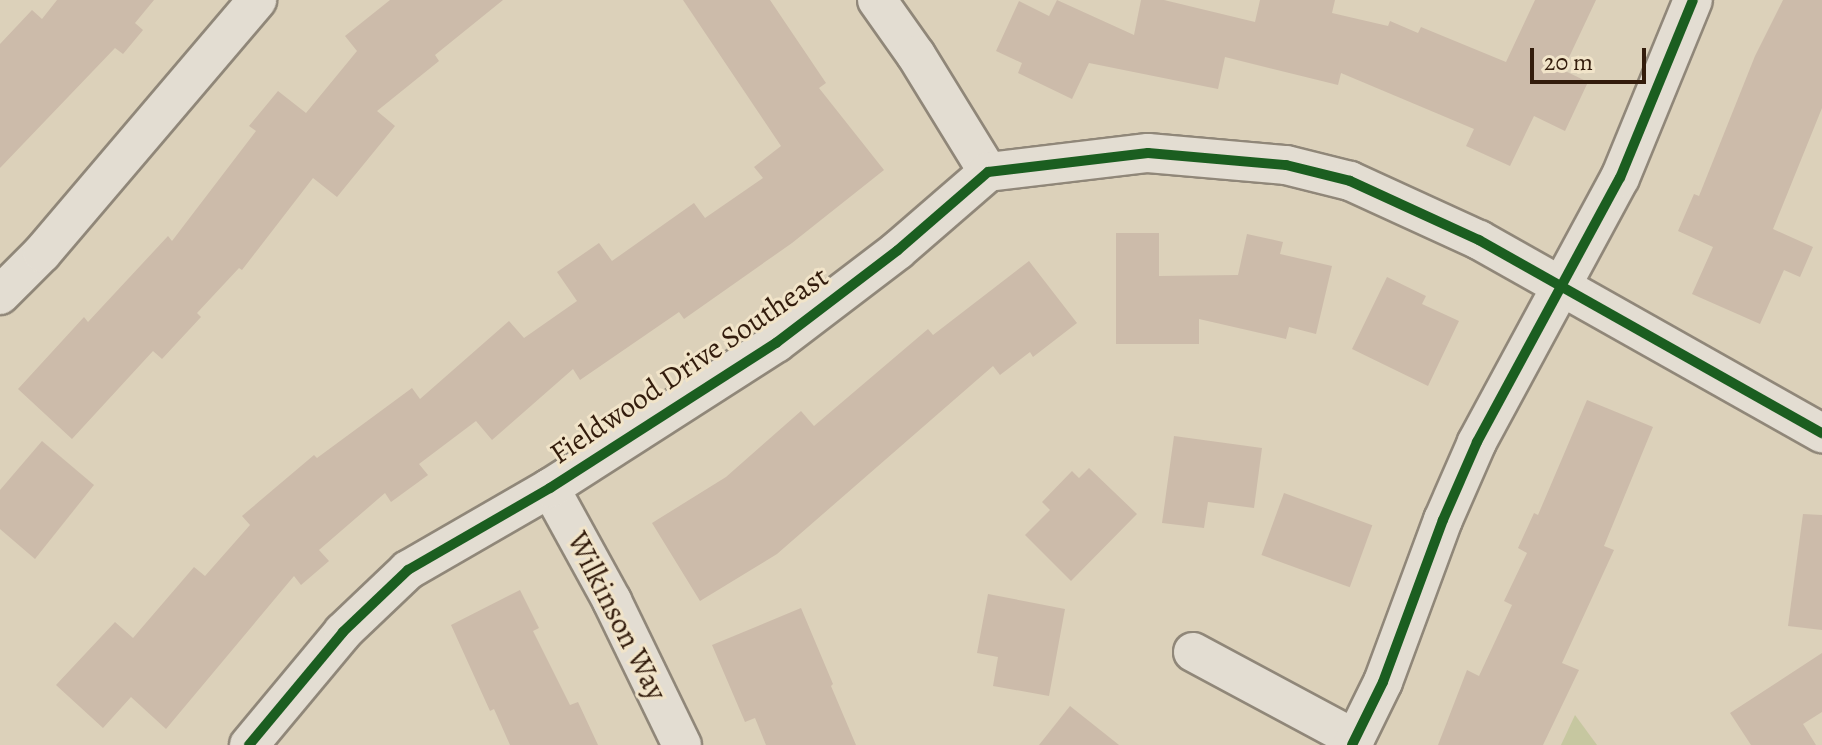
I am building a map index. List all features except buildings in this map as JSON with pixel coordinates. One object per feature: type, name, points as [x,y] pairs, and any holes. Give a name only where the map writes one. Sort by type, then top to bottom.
[{"type":"street","points":[[0,295],[42,253],[257,0]]},
{"type":"street","points":[[877,0],[916,55],[988,172],[1148,153],[1286,165],[1350,181],[1479,240],[1559,288],[1822,433]]},
{"type":"street","points":[[1193,652],[1354,742],[1383,682],[1443,520],[1477,442],[1620,178],[1693,0]]},
{"type":"street","name":"Fieldwood Drive Southeast","points":[[249,745],[343,632],[408,570],[550,488],[776,343],[910,241],[988,172]]},
{"type":"street","name":"Wilkinson Way","points":[[550,488],[612,601],[682,745]]},
{"type":"green space","points":[[1575,715],[1597,745],[1561,745]]},
{"type":"cycle path","points":[[1352,745],[1383,682],[1443,520],[1477,442],[1620,178],[1693,0]]},
{"type":"cycle path","points":[[249,745],[343,632],[408,570],[550,488],[776,343],[898,250],[988,172],[1148,153],[1286,165],[1350,181],[1479,240],[1822,433]]}]
